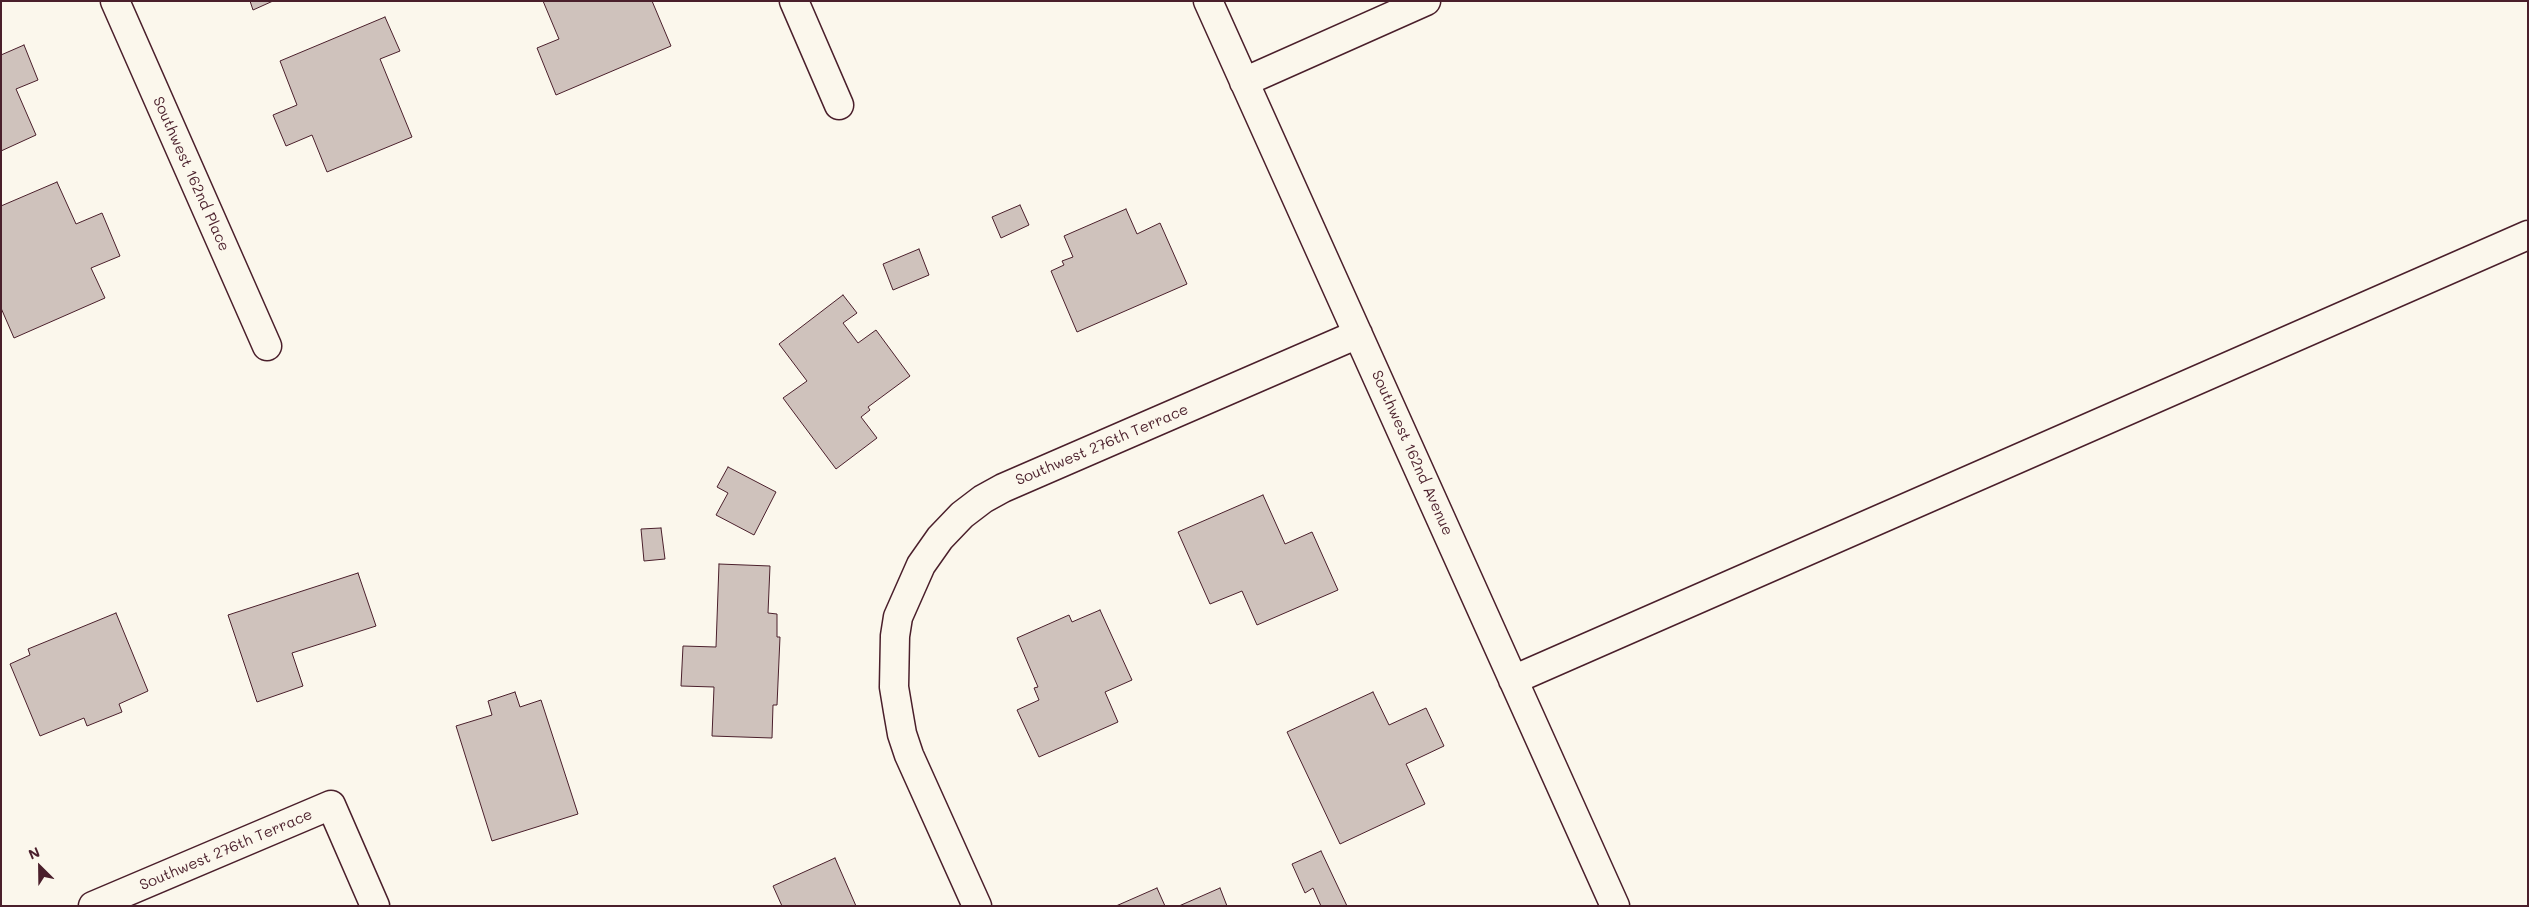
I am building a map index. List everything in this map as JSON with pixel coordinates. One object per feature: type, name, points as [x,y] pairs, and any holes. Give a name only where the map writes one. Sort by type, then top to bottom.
[{"type":"street","name":"Southwest 162nd Place","points":[[115,1],[267,346]]},
{"type":"street","points":[[794,1],[839,105]]},
{"type":"street","name":"Southwest 162nd Avenue","points":[[1208,1],[1615,906]]},
{"type":"street","points":[[1244,82],[1426,1]]},
{"type":"street","points":[[1513,680],[2528,235]]},
{"type":"street","name":"Southwest 276th Terrace","points":[[977,906],[902,734],[894,687],[895,636],[898,617],[922,565],[940,538],[962,515],[983,499],[1025,477],[1358,334]]},
{"type":"street","name":"Southwest 276th Terrace","points":[[93,906],[331,805],[375,906]]},
{"type":"building","points":[[250,1],[273,1],[253,10]]},
{"type":"building","points":[[543,1],[652,1],[671,46],[556,95],[537,48],[559,39]]},
{"type":"building","points":[[385,17],[400,51],[380,59],[412,137],[327,172],[312,135],[286,146],[273,115],[297,105],[280,61]]},
{"type":"building","points":[[24,45],[38,80],[16,89],[36,135],[1,151],[1,55]]},
{"type":"building","points":[[57,182],[76,224],[102,213],[120,256],[91,268],[105,298],[14,338],[1,308],[1,206]]},
{"type":"building","points":[[1020,205],[1029,225],[1001,238],[992,217]]},
{"type":"building","points":[[1126,209],[1137,234],[1160,223],[1187,284],[1077,332],[1051,271],[1064,265],[1062,261],[1073,257],[1064,236]]},
{"type":"building","points":[[919,249],[929,275],[893,290],[883,264]]},
{"type":"building","points":[[843,295],[857,313],[843,323],[858,343],[876,330],[910,376],[868,407],[870,410],[861,417],[877,438],[836,469],[783,398],[807,381],[779,344]]},
{"type":"building","points":[[728,467],[776,492],[754,535],[716,515],[728,493],[717,487]]},
{"type":"building","points":[[1263,495],[1285,544],[1312,532],[1338,590],[1257,625],[1242,591],[1210,604],[1178,532]]},
{"type":"building","points":[[661,528],[665,559],[644,561],[641,529]]},
{"type":"building","points":[[719,564],[770,566],[768,613],[777,614],[777,637],[780,637],[777,705],[773,705],[772,738],[712,736],[714,687],[681,686],[683,646],[716,647]]},
{"type":"building","points":[[358,573],[376,626],[292,653],[303,686],[257,702],[228,615]]},
{"type":"building","points":[[1100,610],[1132,680],[1105,692],[1118,722],[1039,757],[1017,710],[1039,700],[1034,688],[1038,687],[1017,638],[1069,615],[1072,622]]},
{"type":"building","points":[[116,613],[148,691],[119,704],[122,712],[87,726],[84,718],[40,736],[10,664],[30,655],[28,649]]},
{"type":"building","points":[[515,692],[520,707],[541,700],[578,814],[492,841],[456,726],[492,715],[488,701]]},
{"type":"building","points":[[1373,692],[1389,725],[1426,708],[1444,746],[1406,764],[1425,804],[1340,844],[1287,732]]},
{"type":"building","points":[[1321,851],[1347,906],[1321,906],[1313,888],[1305,893],[1292,864]]},
{"type":"building","points":[[835,858],[856,906],[782,906],[773,886]]},
{"type":"building","points":[[1157,888],[1165,906],[1116,906]]},
{"type":"building","points":[[1220,888],[1227,906],[1179,906]]}]
